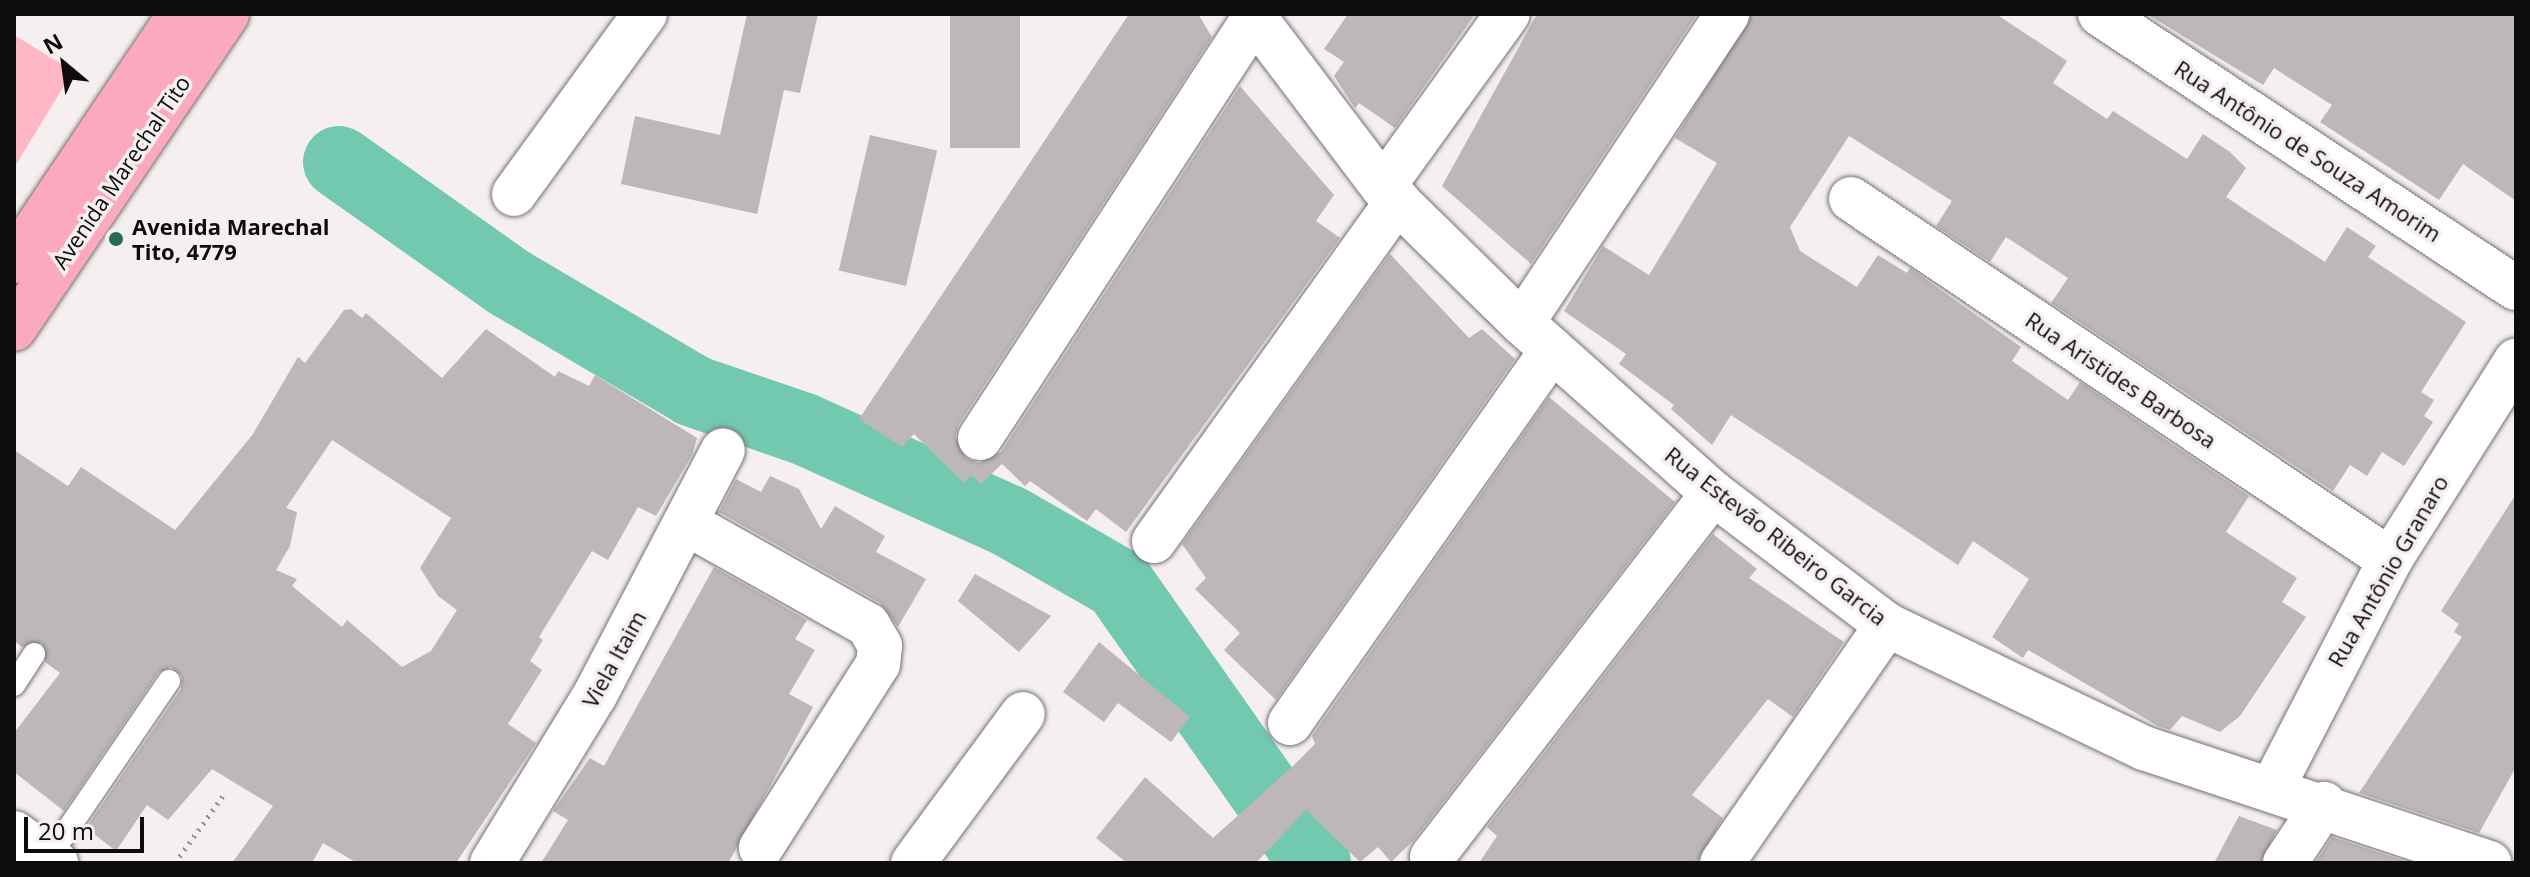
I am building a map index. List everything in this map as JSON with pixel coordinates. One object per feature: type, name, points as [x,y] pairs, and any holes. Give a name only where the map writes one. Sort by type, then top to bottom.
[{"type":"main road","name":"Avenida Marechal Tito","points":[[14,261],[180,14]]},
{"type":"main road","name":"Avenida Marechal Tito","points":[[14,329],[227,14]]},
{"type":"street","points":[[514,194],[645,14]]},
{"type":"street","points":[[1154,541],[1390,194],[1508,14]]},
{"type":"street","points":[[1290,723],[1537,336],[1727,14]]},
{"type":"street","name":"Rua Antônio de Souza Amorim","points":[[2100,14],[2516,288]]},
{"type":"street","points":[[980,438],[1253,16]]},
{"type":"street","name":"Rua Estevão Ribeiro Garcia","points":[[1253,16],[1390,194],[1537,336],[1713,493],[1887,625],[2144,748],[2273,787],[2489,863]]},
{"type":"street","name":"Rua Aristides Barbosa","points":[[1851,199],[2390,560]]},
{"type":"street","name":"Rua Antônio Granaro","points":[[2273,787],[2390,560],[2516,361]]},
{"type":"street","name":"Viela Itaim","points":[[492,863],[688,524],[723,450]]},
{"type":"street","points":[[1432,857],[1713,493]]},
{"type":"street","points":[[688,524],[868,625],[880,646],[878,664],[761,848]]},
{"type":"street","points":[[1722,863],[1887,625]]},
{"type":"street","points":[[913,863],[1023,714]]},
{"type":"street","points":[[2285,863],[2324,804]]},
{"type":"street","points":[[2507,863],[2516,848]]},
{"type":"lane","points":[[14,685],[34,654]]},
{"type":"lane","points":[[42,854],[169,681]]},
{"type":"path","points":[[175,863],[225,793]]},
{"type":"shaded area","points":[[14,35],[73,71],[14,168]]},
{"type":"building","points":[[747,14],[818,14],[800,93],[784,90],[757,214],[621,184],[635,116],[720,135]]},
{"type":"building","points":[[950,14],[1020,14],[1020,148],[950,148]]},
{"type":"building","points":[[1129,14],[1198,14],[1212,37],[959,424],[955,437],[966,458],[979,463],[1001,452],[1240,86],[1334,195],[1316,221],[1340,238],[1126,532],[1096,509],[1087,521],[1030,481],[1025,486],[1002,464],[981,484],[971,475],[964,483],[914,434],[902,447],[859,419]]},
{"type":"building","points":[[1348,14],[1475,14],[1395,128],[1359,103],[1355,108],[1334,76],[1344,62],[1324,49]]},
{"type":"building","points":[[1537,14],[1697,14],[1531,264],[1442,186]]},
{"type":"building","points":[[1752,14],[1996,14],[2067,61],[2053,83],[2107,119],[2113,111],[2187,159],[2203,134],[2230,152],[2246,168],[2226,197],[2256,217],[2325,262],[2347,227],[2376,246],[2368,257],[2466,322],[2421,392],[2434,400],[2424,416],[2433,422],[2404,466],[2382,452],[2367,476],[2350,465],[2333,491],[2051,303],[2068,278],[2006,237],[1990,262],[1936,226],[1952,201],[1849,136],[1790,227],[1800,251],[1857,287],[1878,255],[1907,273],[1910,268],[2021,347],[2012,361],[2068,400],[2080,382],[2249,496],[2226,532],[2297,578],[2282,602],[2306,617],[2240,716],[2220,732],[2182,716],[2170,730],[2158,726],[2028,650],[2023,658],[1992,637],[2029,579],[1973,541],[1958,565],[1731,415],[1712,445],[1671,409],[1674,405],[1619,364],[1626,354],[1564,311],[1603,246],[1649,275],[1717,163],[1675,138]]},
{"type":"building","points":[[2147,14],[2516,14],[2516,201],[2463,164],[2439,200],[2320,122],[2332,105],[2274,68],[2263,85]]},
{"type":"building","points":[[870,135],[937,151],[906,286],[839,270]]},
{"type":"building","points":[[1390,254],[1469,338],[1482,329],[1515,359],[1276,700],[1224,650],[1240,633],[1195,589],[1206,578],[1182,544]]},
{"type":"building","points":[[351,309],[362,318],[366,313],[442,378],[486,329],[555,377],[558,371],[589,386],[595,375],[697,438],[692,455],[656,516],[638,507],[608,560],[592,551],[539,637],[543,640],[530,661],[542,670],[508,724],[536,743],[456,863],[357,863],[323,843],[312,863],[232,863],[273,806],[212,769],[168,820],[147,805],[116,851],[86,828],[181,689],[182,676],[171,667],[158,673],[64,811],[14,772],[14,733],[60,673],[45,662],[42,643],[22,647],[14,641],[14,450],[68,486],[81,467],[175,530],[253,434],[298,357],[305,363],[344,310]],"holes":[[[332,440],[451,518],[420,568],[438,596],[457,610],[431,651],[402,667],[347,620],[342,627],[292,586],[297,579],[276,570],[290,546],[297,512],[286,508]]]},
{"type":"building","points":[[1549,397],[1675,502],[1413,841],[1391,862],[1378,847],[1360,862],[1306,810],[1256,863],[1127,863],[1096,838],[1145,777],[1213,838],[1293,766],[1315,744],[1312,736]]},
{"type":"building","points":[[770,476],[799,489],[821,529],[835,506],[885,536],[876,552],[926,579],[898,627],[880,603],[719,512],[736,479],[761,492]]},
{"type":"building","points":[[2516,494],[2516,767],[2479,833],[2359,793],[2462,637],[2454,632],[2459,624],[2441,611]]},
{"type":"building","points":[[1713,534],[1757,569],[1749,578],[1844,642],[1793,717],[1768,699],[1692,795],[1723,818],[1697,862],[1479,863],[1497,836],[1487,827]]},
{"type":"building","points":[[714,567],[807,620],[795,639],[815,650],[789,694],[813,707],[728,863],[541,863],[568,820],[553,811],[590,758],[604,766]]},
{"type":"building","points":[[975,574],[1051,616],[1019,652],[958,601]]},
{"type":"building","points":[[1099,642],[1190,717],[1171,742],[1118,703],[1104,722],[1063,692]]},
{"type":"building","points":[[2239,816],[2277,830],[2260,863],[2214,863]]},
{"type":"building","points":[[2332,837],[2410,863],[2315,863]]},
{"type":"waterway","points":[[339,162],[510,283],[693,391],[804,429],[1009,521],[1119,584],[1315,863]]},
{"type":"place","name":"Avenida Marechal Tito, 4779","points":[[116,239]]}]
